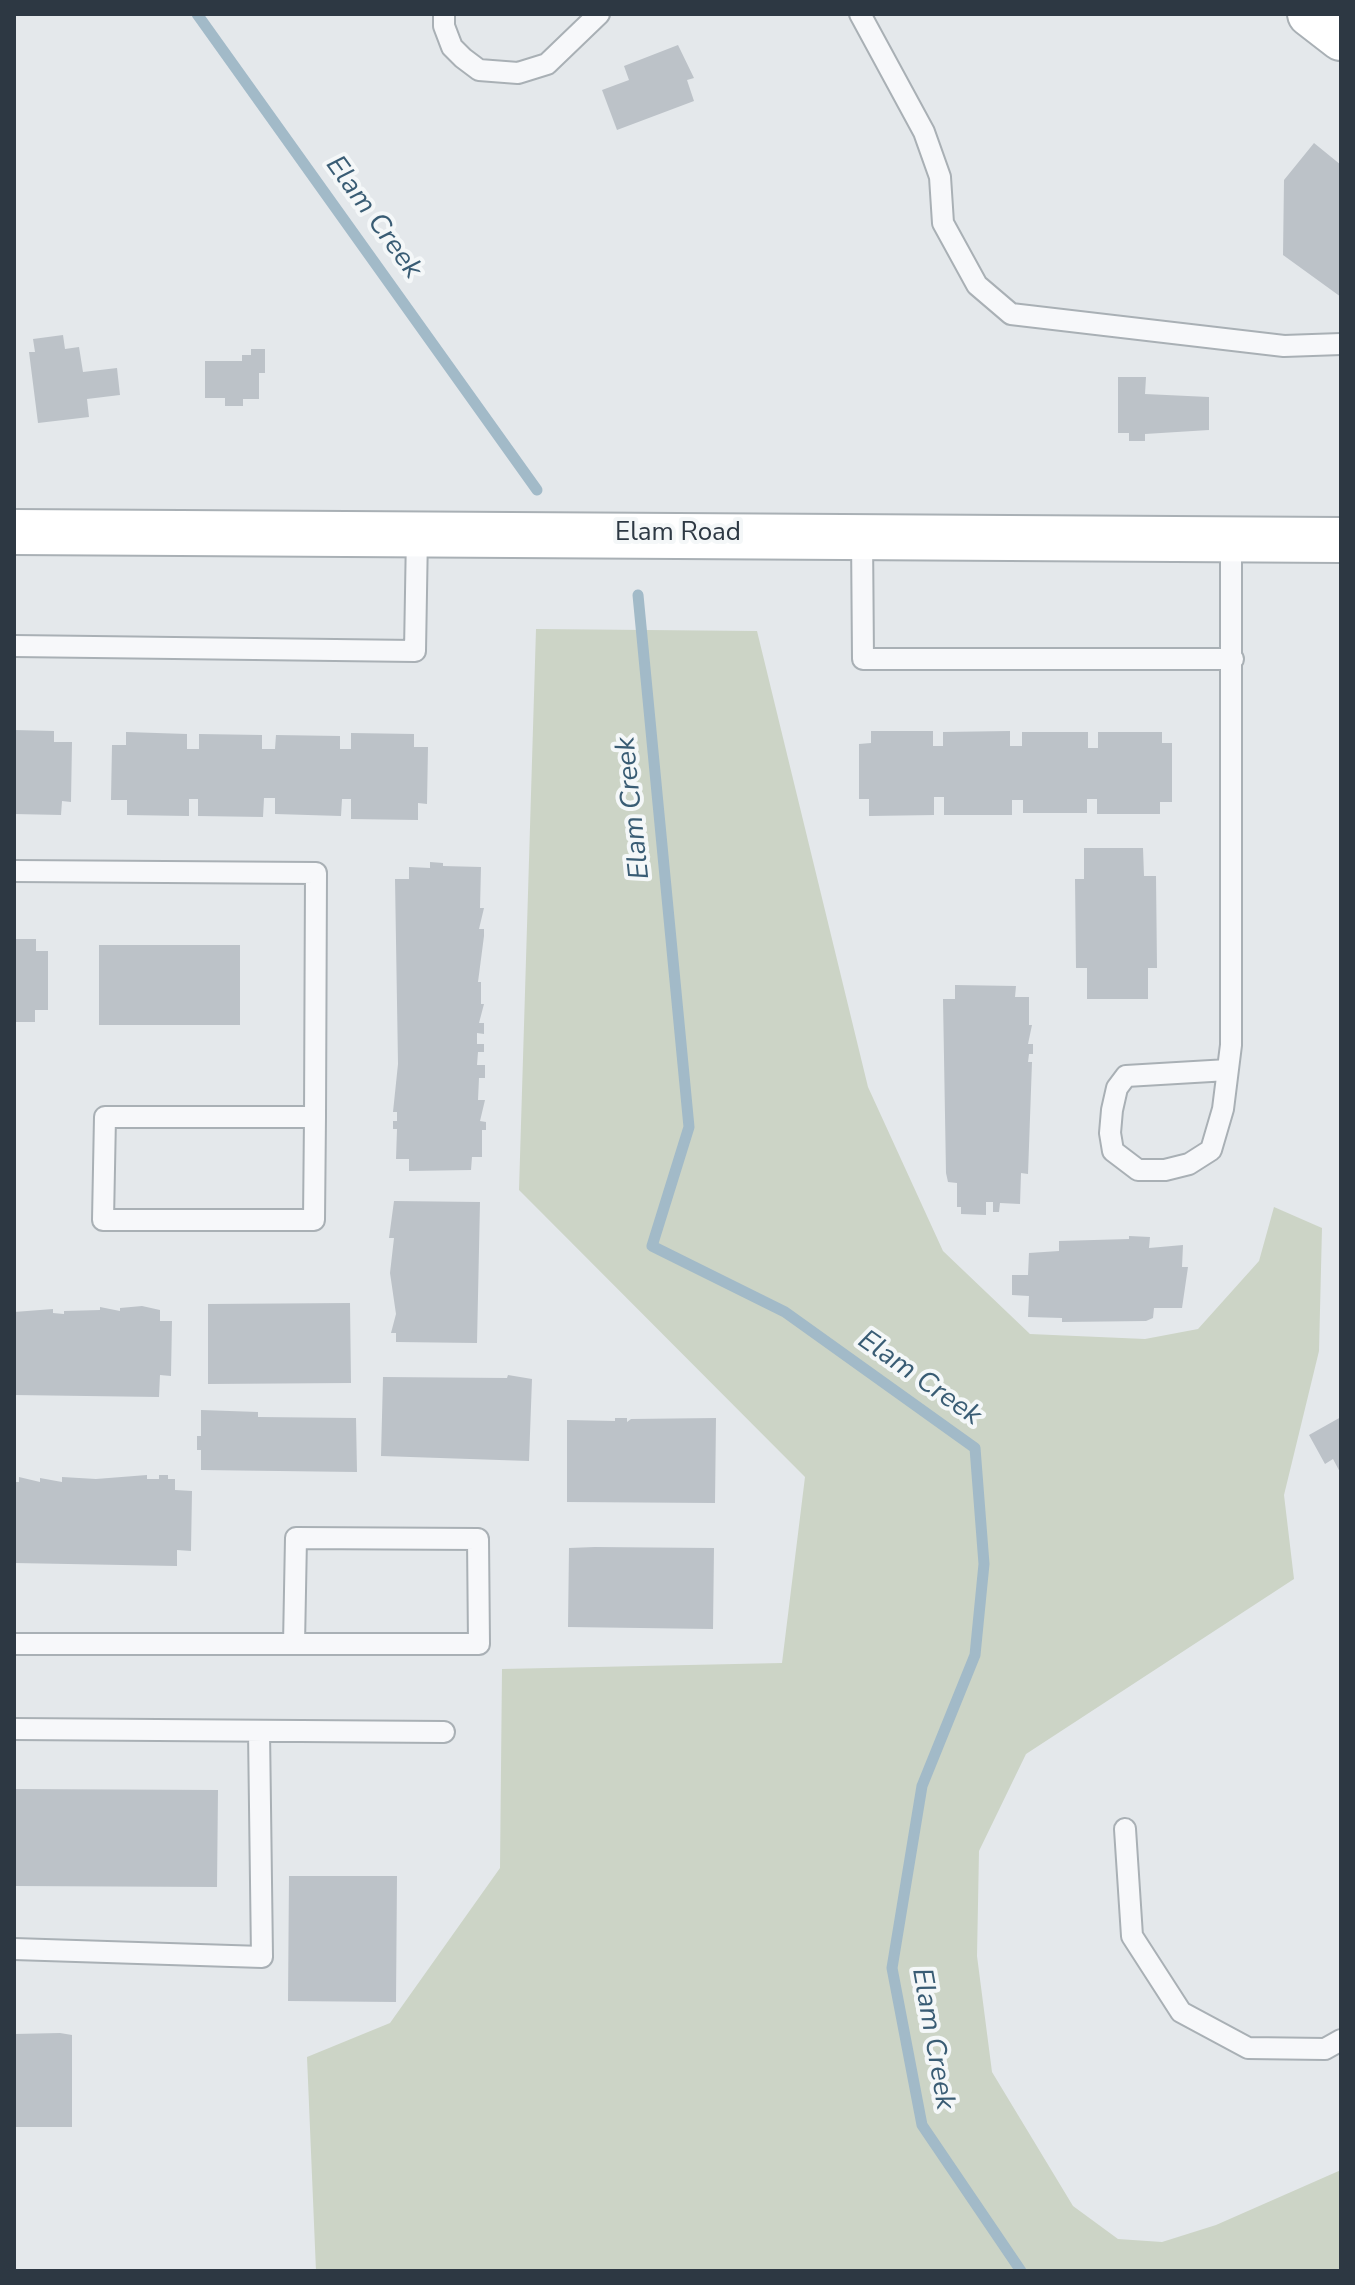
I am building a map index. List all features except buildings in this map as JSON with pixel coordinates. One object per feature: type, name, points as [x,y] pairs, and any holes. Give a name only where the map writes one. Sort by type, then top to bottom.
[{"type":"main road","points":[[1310,14],[1341,38]]},
{"type":"main road","name":"Elam Road","points":[[14,532],[1341,540]]},
{"type":"lane","points":[[444,14],[444,26],[452,47],[463,58],[479,70],[518,73],[547,64],[599,14]]},
{"type":"lane","points":[[860,14],[924,132],[940,177],[943,223],[977,285],[1011,314],[1284,346],[1341,344]]},
{"type":"lane","points":[[14,646],[415,651],[417,534]]},
{"type":"lane","points":[[862,535],[863,659],[1233,659]]},
{"type":"lane","points":[[1228,1070],[1126,1076],[1117,1088],[1112,1110],[1110,1133],[1113,1151],[1138,1170],[1165,1170],[1189,1164],[1211,1150],[1223,1109],[1228,1070],[1231,1045],[1231,537]]},
{"type":"lane","points":[[14,871],[316,873],[315,1117],[314,1220],[103,1220],[105,1117],[315,1117]]},
{"type":"lane","points":[[14,1644],[294,1644],[479,1644],[478,1539],[296,1538],[294,1644]]},
{"type":"lane","points":[[14,1729],[444,1732]]},
{"type":"lane","points":[[14,1949],[262,1957],[259,1731]]},
{"type":"lane","points":[[1125,1829],[1132,1936],[1181,2012],[1248,2048],[1325,2049],[1341,2040]]},
{"type":"shaded area","points":[[536,629],[757,631],[868,1087],[943,1251],[1030,1334],[1145,1339],[1198,1329],[1259,1261],[1274,1207],[1322,1228],[1319,1351],[1284,1495],[1294,1579],[1026,1754],[979,1851],[977,1956],[992,2072],[1073,2206],[1118,2239],[1162,2242],[1216,2225],[1341,2170],[1341,2271],[316,2271],[307,2057],[390,2023],[500,1868],[502,1669],[782,1663],[805,1477],[519,1190]]},
{"type":"waterway","name":"Elam Creek","points":[[197,14],[537,490]]},
{"type":"waterway","name":"Elam Creek","points":[[638,595],[689,1127],[652,1246],[785,1312],[975,1448],[984,1564],[975,1655],[922,1786],[892,1968],[922,2125],[1021,2271]]}]
